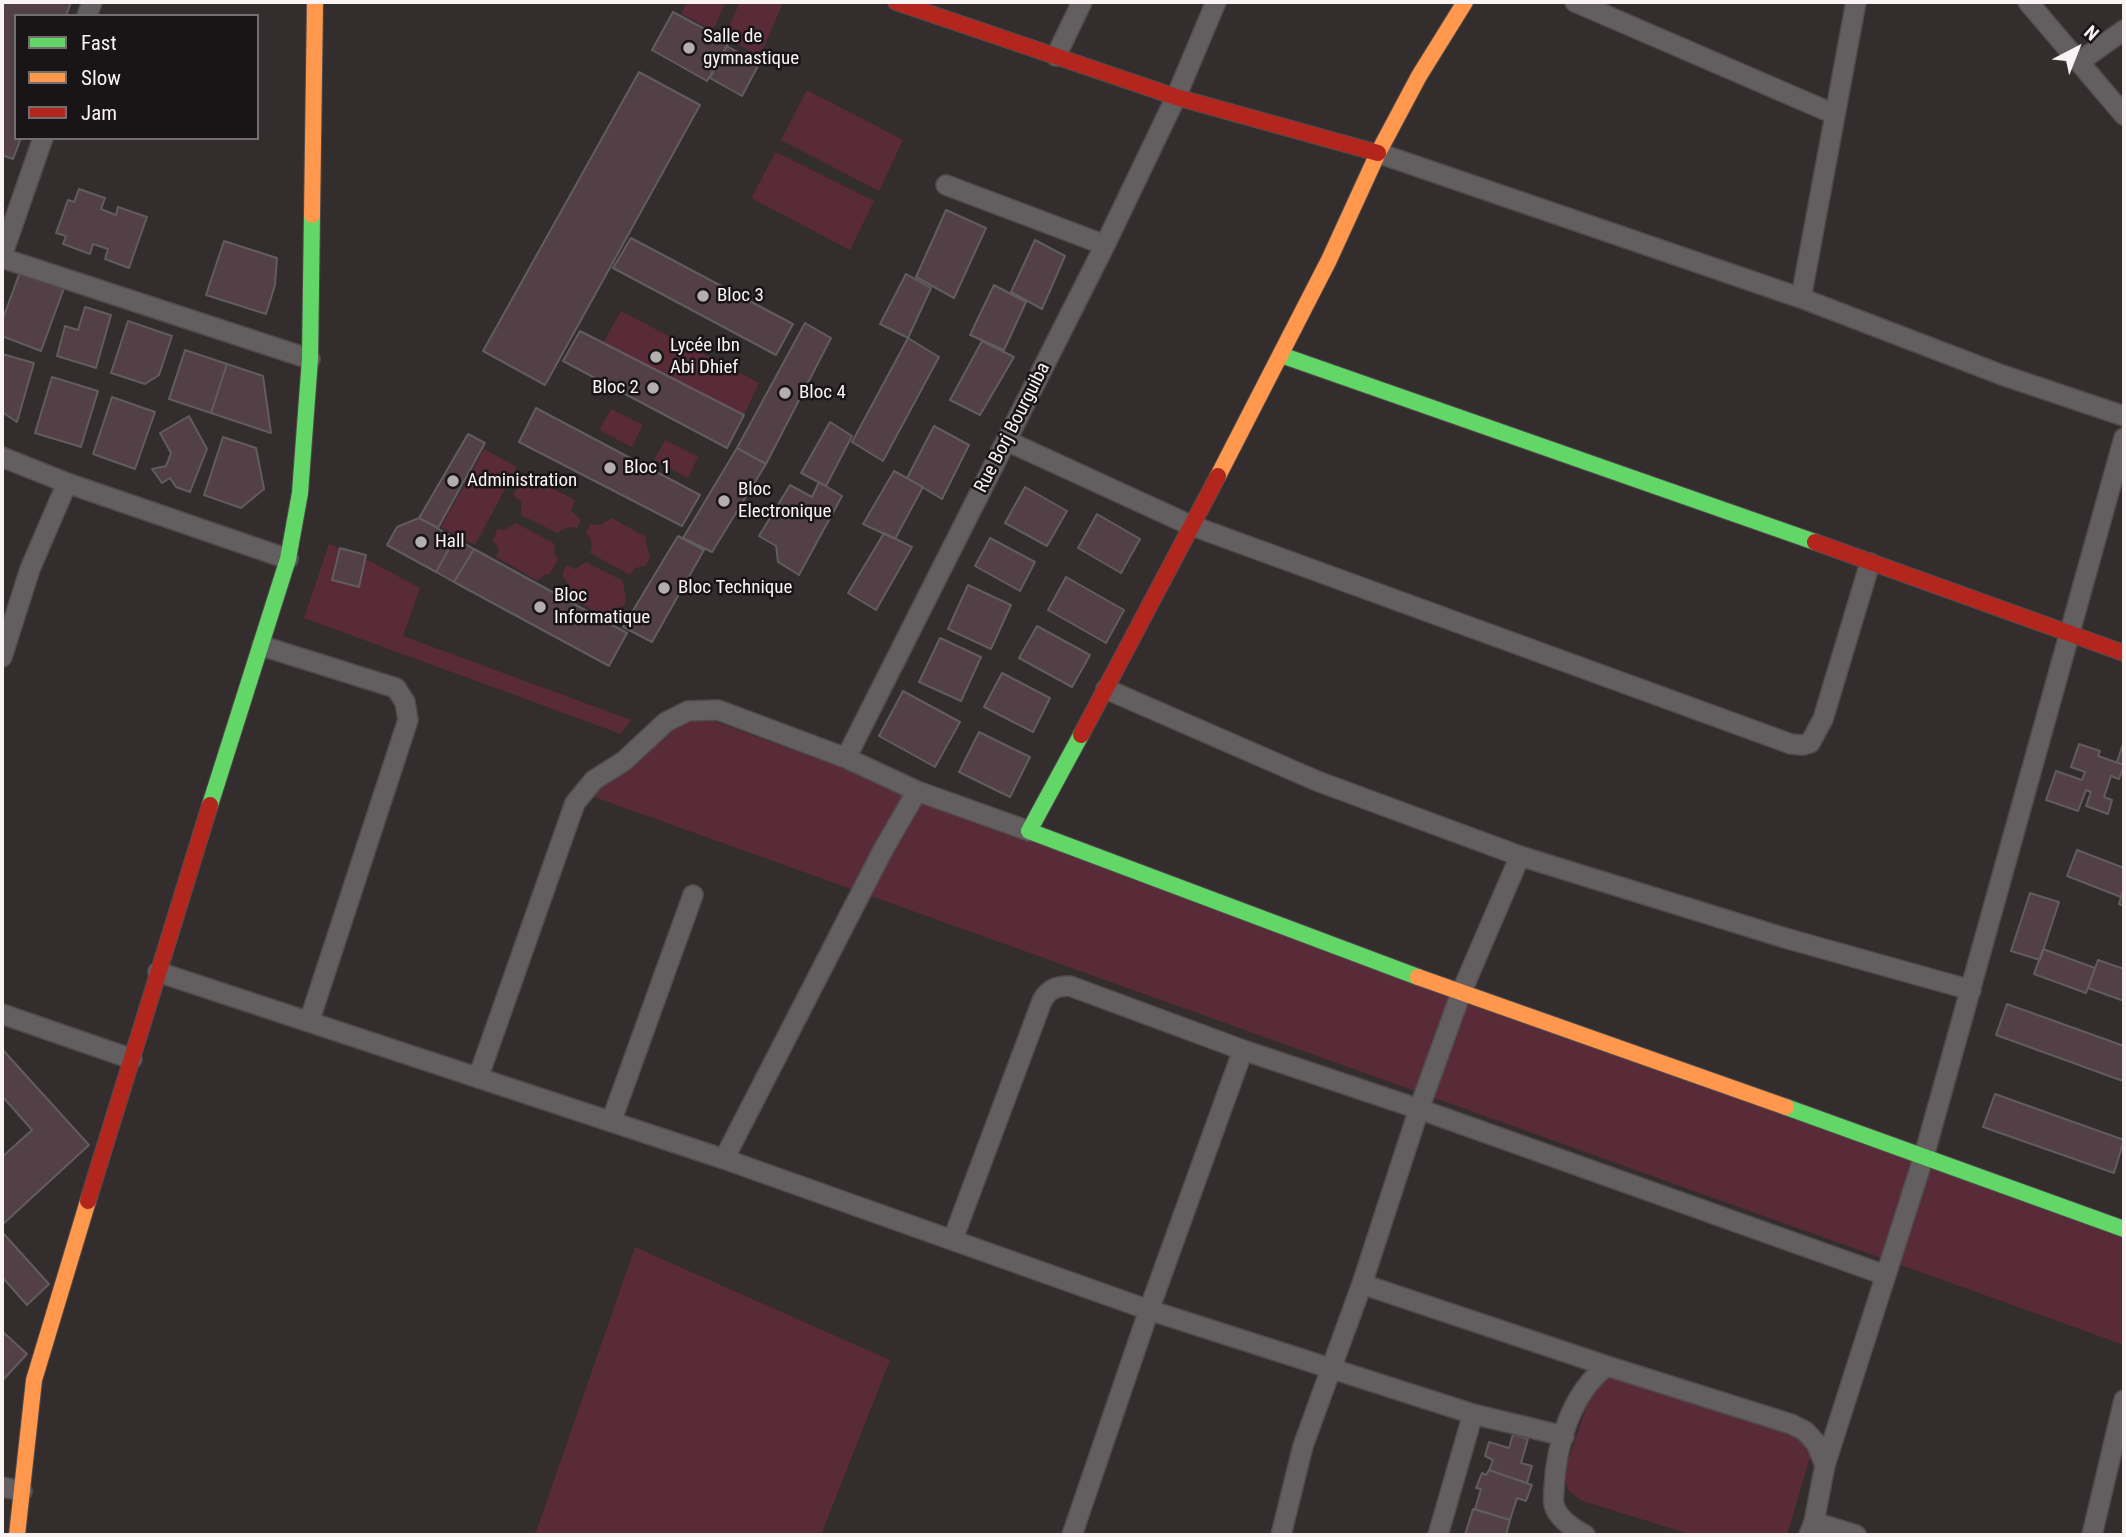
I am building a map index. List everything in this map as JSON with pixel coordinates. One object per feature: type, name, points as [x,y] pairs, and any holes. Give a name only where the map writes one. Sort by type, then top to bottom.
[{"type":"street","points":[[17,1535],[34,1380],[158,972],[288,559],[300,493],[310,359],[315,2]]},
{"type":"street","points":[[896,2],[1177,97],[1378,153],[1801,298],[2002,375],[2124,416]]},
{"type":"street","points":[[1056,56],[1082,2]]},
{"type":"street","name":"Rue Borj Bourguiba","points":[[846,758],[1105,245],[1177,97],[1216,2]]},
{"type":"street","points":[[1028,831],[1106,690],[1281,355],[1378,153],[1419,76],[1465,2]]},
{"type":"street","points":[[1575,2],[1835,114]]},
{"type":"street","points":[[1801,298],[1856,2]]},
{"type":"street","points":[[2028,2],[2124,115]]},
{"type":"street","points":[[2079,62],[2124,30]]},
{"type":"street","points":[[42,140],[2,257],[310,359]]},
{"type":"street","points":[[946,185],[1105,245]]},
{"type":"street","points":[[1281,355],[2124,653]]},
{"type":"street","points":[[1856,1535],[1812,1529],[1825,1465],[1924,1156],[2124,438]]},
{"type":"street","points":[[1007,441],[1190,525],[1777,740],[1803,746],[1810,743],[1823,719],[1870,563]]},
{"type":"street","points":[[2,457],[67,483],[288,559]]},
{"type":"street","points":[[2,657],[30,569],[67,483]]},
{"type":"street","points":[[262,646],[396,688],[405,702],[408,720],[309,1022]]},
{"type":"street","points":[[1106,690],[1318,781],[1520,856],[1785,938],[1971,990]]},
{"type":"street","points":[[478,1078],[575,803],[594,780],[624,761],[666,722],[688,711],[718,710],[846,758],[917,791],[1461,993],[1924,1156],[2124,1230]]},
{"type":"street","points":[[724,1159],[883,850],[917,791]]},
{"type":"street","points":[[1281,1535],[1303,1446],[1362,1284],[1419,1109],[1461,993],[1520,856]]},
{"type":"street","points":[[611,1122],[692,895]]},
{"type":"street","points":[[158,972],[724,1159],[1149,1310],[1473,1414],[1564,1436]]},
{"type":"street","points":[[953,1239],[1042,1001],[1052,989],[1070,986],[1243,1050],[1419,1109],[1885,1275]]},
{"type":"street","points":[[2,1014],[132,1059]]},
{"type":"street","points":[[1072,1535],[1149,1310],[1243,1050]]},
{"type":"street","points":[[1362,1284],[1791,1424],[1805,1431],[1816,1443],[1825,1465]]},
{"type":"street","points":[[1585,1535],[1569,1525],[1554,1505],[1555,1462],[1570,1415],[1596,1374],[1607,1366]]},
{"type":"street","points":[[2092,1535],[2124,1400]]},
{"type":"street","points":[[1438,1535],[1473,1414]]},
{"type":"street","points":[[2,1487],[22,1491]]},
{"type":"shaded area","points":[[687,2],[726,2],[713,30],[681,14]]},
{"type":"shaded area","points":[[740,2],[783,3],[760,56],[724,37]]},
{"type":"shaded area","points":[[807,90],[903,140],[879,191],[781,140]]},
{"type":"shaded area","points":[[776,152],[874,201],[850,250],[751,198]]},
{"type":"shaded area","points":[[621,311],[759,383],[744,415],[603,343]]},
{"type":"shaded area","points":[[611,409],[643,425],[632,447],[599,430]]},
{"type":"shaded area","points":[[665,440],[698,457],[688,478],[654,460]]},
{"type":"shaded area","points":[[484,449],[517,467],[475,545],[441,527]]},
{"type":"shaded area","points":[[538,481],[575,500],[571,511],[581,520],[577,528],[569,527],[557,533],[521,515],[521,501],[513,495],[517,488],[534,488]]},
{"type":"shaded area","points":[[612,518],[646,537],[650,557],[646,566],[635,568],[630,575],[590,553],[591,542],[586,533],[590,524],[600,525]]},
{"type":"shaded area","points":[[516,523],[555,544],[554,554],[558,559],[550,574],[543,575],[538,581],[496,557],[499,550],[492,541],[498,529],[504,530]]},
{"type":"shaded area","points":[[329,544],[366,559],[420,588],[403,636],[631,720],[621,734],[304,618]]},
{"type":"shaded area","points":[[586,562],[623,581],[626,603],[608,618],[568,597],[568,585],[562,576],[566,565],[575,569]]},
{"type":"shaded area","points":[[708,719],[2124,1235],[2124,1345],[586,794],[685,722]]},
{"type":"shaded area","points":[[635,1247],[890,1360],[821,1535],[535,1535]]},
{"type":"shaded area","points":[[1623,1375],[1805,1439],[1811,1454],[1787,1535],[1692,1535],[1580,1500],[1568,1490],[1564,1472],[1593,1388],[1605,1378]]},
{"type":"building","points":[[2,2],[71,2],[67,14],[14,14],[14,140],[20,140],[13,159],[2,155]]},
{"type":"building","name":"Salle de gymnastique","points":[[673,12],[729,42],[707,81],[652,50]]},
{"type":"building","points":[[727,46],[759,64],[742,96],[710,78]]},
{"type":"building","points":[[639,72],[700,105],[545,385],[483,351]]},
{"type":"building","points":[[79,189],[105,198],[101,209],[116,215],[118,207],[147,217],[129,268],[105,259],[108,249],[93,244],[90,254],[63,244],[66,236],[56,233],[68,200],[74,202]]},
{"type":"building","points":[[946,210],[986,228],[954,298],[916,277]]},
{"type":"building","name":"Bloc 3","points":[[631,238],[793,324],[776,355],[613,268]]},
{"type":"building","points":[[1035,240],[1065,256],[1042,309],[1011,292]]},
{"type":"building","points":[[224,241],[277,258],[275,285],[266,314],[206,295]]},
{"type":"building","points":[[20,272],[64,288],[41,351],[2,336],[2,321]]},
{"type":"building","points":[[906,274],[931,288],[908,338],[880,324]]},
{"type":"building","points":[[994,285],[1026,302],[1004,350],[970,335]]},
{"type":"building","points":[[85,307],[111,315],[96,368],[57,356],[65,326],[78,330]]},
{"type":"building","points":[[128,321],[172,336],[159,375],[145,384],[111,373]]},
{"type":"building","name":"Bloc 4","points":[[805,323],[831,338],[766,464],[737,448]]},
{"type":"building","name":"Bloc 2","points":[[580,331],[744,415],[727,448],[563,361]]},
{"type":"building","points":[[908,338],[939,357],[883,461],[852,442]]},
{"type":"building","points":[[982,341],[1014,357],[980,415],[950,400]]},
{"type":"building","points":[[185,350],[227,364],[211,413],[169,399]]},
{"type":"building","points":[[2,354],[34,363],[17,422],[2,412]]},
{"type":"building","points":[[227,364],[263,376],[271,433],[211,413]]},
{"type":"building","points":[[52,377],[98,391],[81,447],[35,433]]},
{"type":"building","points":[[112,397],[155,412],[135,469],[93,454]]},
{"type":"building","name":"Bloc 1","points":[[536,408],[700,495],[682,526],[519,442]]},
{"type":"building","points":[[189,416],[207,449],[190,492],[176,487],[170,478],[162,483],[152,469],[166,466],[171,453],[160,433]]},
{"type":"building","points":[[830,422],[852,436],[826,486],[801,473]]},
{"type":"building","points":[[934,426],[969,445],[942,499],[907,478]]},
{"type":"building","name":"Administration","points":[[468,434],[485,443],[438,528],[419,518]]},
{"type":"building","points":[[223,437],[256,448],[264,489],[241,508],[204,495]]},
{"type":"building","name":"Bloc Electronique","points":[[737,448],[766,464],[712,552],[683,538]]},
{"type":"building","points":[[894,471],[923,487],[895,539],[863,524]]},
{"type":"building","points":[[819,482],[842,496],[799,575],[778,562],[776,546],[759,536],[790,485],[812,497]]},
{"type":"building","points":[[1025,487],[1067,511],[1047,546],[1005,523]]},
{"type":"building","points":[[1097,514],[1140,539],[1121,573],[1078,548]]},
{"type":"building","name":"Hall","points":[[419,518],[455,538],[436,572],[387,545],[397,527]]},
{"type":"building","points":[[884,533],[912,547],[876,610],[848,593]]},
{"type":"building","name":"Bloc Technique","points":[[678,536],[704,550],[652,642],[623,627]]},
{"type":"building","points":[[455,538],[474,549],[454,582],[436,572]]},
{"type":"building","points":[[990,538],[1035,562],[1020,591],[975,566]]},
{"type":"building","points":[[340,548],[366,555],[359,587],[332,580]]},
{"type":"building","name":"Bloc Informatique","points":[[474,549],[627,633],[609,666],[454,582]]},
{"type":"building","points":[[1066,577],[1124,610],[1106,643],[1048,610]]},
{"type":"building","points":[[968,585],[1011,605],[991,649],[948,629]]},
{"type":"building","points":[[1037,626],[1090,655],[1072,687],[1019,658]]},
{"type":"building","points":[[940,638],[981,657],[961,701],[919,682]]},
{"type":"building","points":[[1002,673],[1050,698],[1033,732],[984,707]]},
{"type":"building","points":[[903,691],[960,722],[935,767],[879,736]]},
{"type":"building","points":[[979,732],[1030,757],[1010,797],[959,772]]},
{"type":"building","points":[[2124,741],[2124,765],[2117,762]]},
{"type":"building","points":[[2079,744],[2100,751],[2098,756],[2124,765],[2119,779],[2111,776],[2104,797],[2112,800],[2108,814],[2086,806],[2091,792],[2086,790],[2078,811],[2046,800],[2056,771],[2082,780],[2085,772],[2071,767]]},
{"type":"building","points":[[2077,850],[2124,868],[2121,897],[2067,876]]},
{"type":"building","points":[[2124,887],[2124,906],[2119,904]]},
{"type":"building","points":[[2030,893],[2059,902],[2040,960],[2011,951]]},
{"type":"building","points":[[2043,949],[2095,968],[2086,993],[2034,974]]},
{"type":"building","points":[[2098,960],[2124,969],[2124,1001],[2088,988]]},
{"type":"building","points":[[2007,1004],[2124,1046],[2123,1081],[1996,1035]]},
{"type":"building","points":[[2,1049],[89,1145],[2,1225],[2,1157],[32,1130],[2,1096]]},
{"type":"building","points":[[1995,1094],[2124,1140],[2114,1173],[1983,1127]]},
{"type":"building","points":[[2,1232],[49,1284],[27,1305],[2,1277]]},
{"type":"building","points":[[2,1331],[27,1354],[2,1381]]},
{"type":"building","points":[[1513,1434],[1528,1439],[1521,1463],[1532,1466],[1527,1483],[1489,1470],[1493,1460],[1485,1456],[1489,1442],[1509,1448]]},
{"type":"building","points":[[1489,1470],[1532,1485],[1526,1501],[1517,1498],[1510,1520],[1475,1509],[1481,1489],[1476,1488],[1482,1473],[1486,1475]]},
{"type":"building","points":[[1473,1509],[1510,1520],[1506,1535],[1465,1535]]},
{"type":"traffic: fast","points":[[210,805],[288,559],[300,493],[310,359],[312,215]]},
{"type":"traffic: fast","points":[[1281,355],[1815,542]]},
{"type":"traffic: fast","points":[[1081,735],[1029,831],[1418,977]]},
{"type":"traffic: fast","points":[[1786,1107],[2124,1229]]},
{"type":"traffic: slow","points":[[312,215],[315,2]]},
{"type":"traffic: slow","points":[[1218,476],[1329,260],[1378,153],[1419,76],[1465,2]]},
{"type":"traffic: slow","points":[[1418,977],[1786,1107]]},
{"type":"traffic: slow","points":[[17,1535],[34,1380],[88,1201]]},
{"type":"traffic: jam","points":[[896,2],[1176,97],[1378,153]]},
{"type":"traffic: jam","points":[[1081,735],[1218,476]]},
{"type":"traffic: jam","points":[[1815,542],[2124,653]]},
{"type":"traffic: jam","points":[[88,1201],[210,805]]},
{"type":"place","name":"Salle de gymnastique","points":[[689,48]]},
{"type":"place","name":"Bloc 3","points":[[703,296]]},
{"type":"place","name":"Lycée Ibn Abi Dhief","points":[[656,357]]},
{"type":"place","name":"Bloc 2","points":[[653,388]]},
{"type":"place","name":"Bloc 4","points":[[785,393]]},
{"type":"place","name":"Bloc 1","points":[[610,468]]},
{"type":"place","name":"Administration","points":[[453,481]]},
{"type":"place","name":"Bloc Electronique","points":[[724,501]]},
{"type":"place","name":"Hall","points":[[421,542]]},
{"type":"place","name":"Bloc Technique","points":[[664,588]]},
{"type":"place","name":"Bloc Informatique","points":[[540,607]]}]
